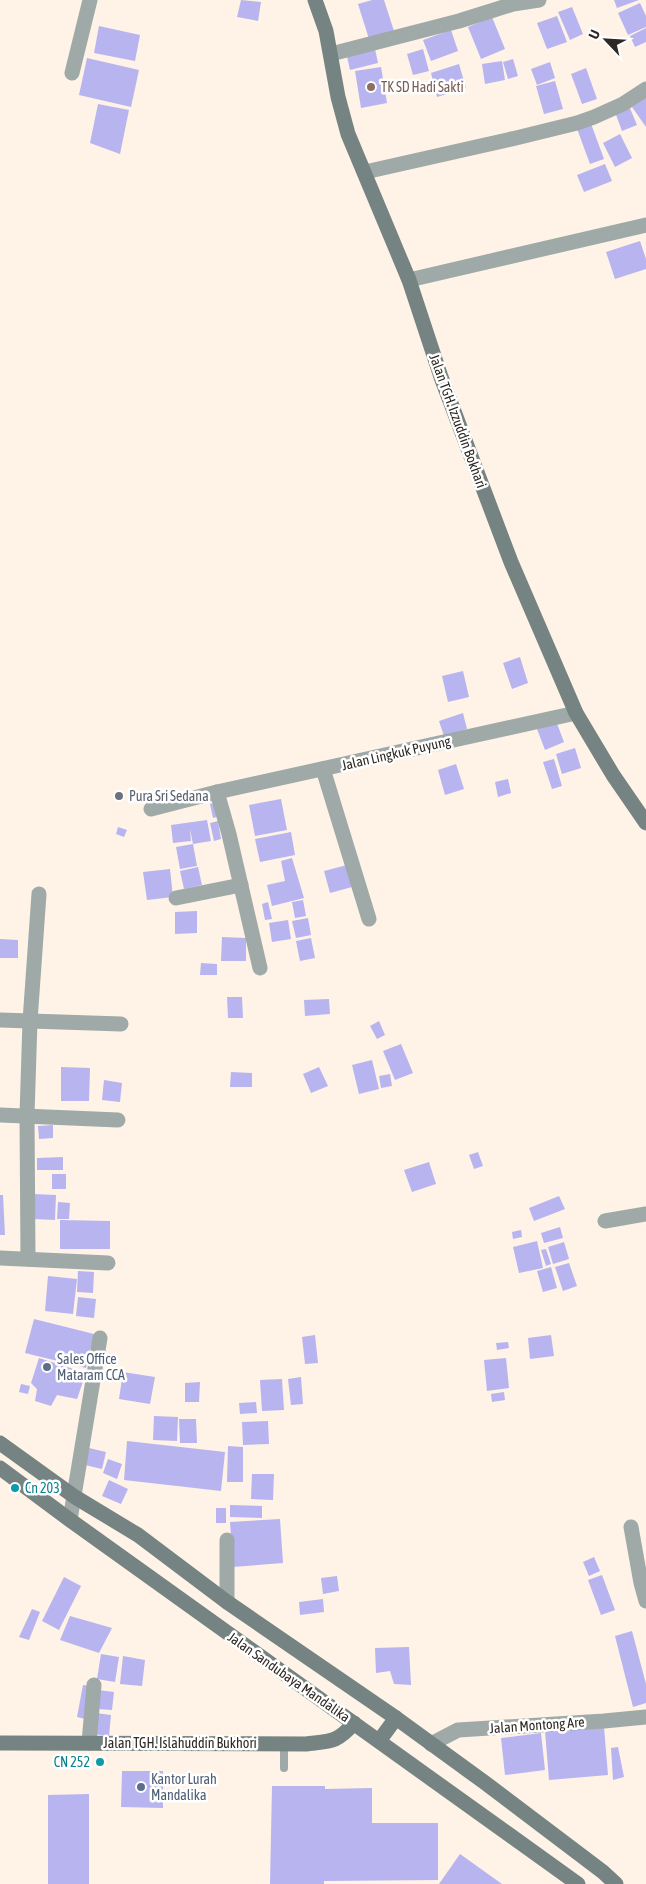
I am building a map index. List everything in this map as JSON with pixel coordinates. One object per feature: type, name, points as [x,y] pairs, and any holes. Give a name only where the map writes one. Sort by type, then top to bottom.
[{"type":"main road","name":"Jalan TGH. Izzuddin Bokhari","points":[[315,0],[326,32],[338,97],[348,134],[409,280],[442,377],[510,562],[576,713],[613,775],[646,823]]},
{"type":"main road","points":[[0,1444],[75,1497],[138,1535],[227,1602],[396,1718],[604,1872],[616,1884]]},
{"type":"main road","name":"Jalan Sandubaya Mandalika","points":[[0,1468],[578,1884]]},
{"type":"main road","points":[[379,1741],[396,1718]]},
{"type":"main road","name":"Jalan TGH. Islahuddin Bukhori","points":[[0,1743],[284,1744],[335,1740],[346,1733],[354,1723]]},
{"type":"street","points":[[72,73],[90,0]]},
{"type":"street","points":[[331,54],[460,21],[512,2],[539,0]]},
{"type":"street","points":[[365,172],[506,141],[594,117],[623,104],[646,89]]},
{"type":"street","points":[[409,280],[646,225]]},
{"type":"street","name":"Jalan Lingkuk Puyung","points":[[151,809],[217,792],[576,713]]},
{"type":"street","points":[[323,769],[369,919]]},
{"type":"street","points":[[217,792],[260,968]]},
{"type":"street","points":[[176,898],[241,884]]},
{"type":"street","points":[[28,1259],[27,1115],[30,1021],[38,894]]},
{"type":"street","points":[[0,1020],[121,1024]]},
{"type":"street","points":[[0,1115],[118,1120]]},
{"type":"street","points":[[605,1221],[646,1214]]},
{"type":"street","points":[[0,1258],[108,1263]]},
{"type":"street","points":[[70,1520],[100,1338]]},
{"type":"street","points":[[631,1527],[646,1601]]},
{"type":"street","points":[[227,1540],[227,1602]]},
{"type":"street","points":[[89,1743],[94,1685]]},
{"type":"street","name":"Jalan Montong Are","points":[[431,1744],[458,1730],[646,1717]]},
{"type":"lane","points":[[284,1744],[284,1768]]},
{"type":"building","points":[[241,0],[261,2],[258,21],[237,17]]},
{"type":"building","points":[[372,0],[384,0],[394,31],[369,39],[358,4]]},
{"type":"building","points":[[614,0],[639,0],[617,8]]},
{"type":"building","points":[[640,3],[646,16],[646,27],[628,35],[618,13]]},
{"type":"building","points":[[572,7],[583,34],[570,40],[558,12]]},
{"type":"building","points":[[557,16],[567,42],[547,49],[537,23]]},
{"type":"building","points":[[492,17],[505,49],[481,59],[468,27]]},
{"type":"building","points":[[99,26],[140,35],[135,61],[94,53]]},
{"type":"building","points":[[646,28],[646,42],[635,47],[630,36]]},
{"type":"building","points":[[451,30],[458,51],[431,61],[423,40]]},
{"type":"building","points":[[374,44],[378,63],[350,70],[346,52]]},
{"type":"building","points":[[423,49],[429,71],[413,75],[407,54]]},
{"type":"building","points":[[87,58],[139,70],[131,107],[79,95]]},
{"type":"building","points":[[513,59],[518,76],[508,79],[503,62]]},
{"type":"building","points":[[502,61],[505,80],[485,84],[482,64]]},
{"type":"building","points":[[550,62],[555,78],[537,85],[531,69]]},
{"type":"building","points":[[459,64],[466,88],[437,97],[431,73]]},
{"type":"building","name":"TK SD Hadi Sakti","points":[[381,67],[387,103],[361,108],[355,71]]},
{"type":"building","points":[[586,68],[597,99],[582,104],[571,74]]},
{"type":"building","points":[[555,81],[563,109],[544,114],[536,86]]},
{"type":"building","points":[[646,97],[646,127],[632,107]]},
{"type":"building","points":[[98,104],[129,110],[120,154],[90,143]]},
{"type":"building","points":[[629,106],[637,125],[622,131],[615,112]]},
{"type":"building","points":[[590,121],[604,159],[590,164],[576,126]]},
{"type":"building","points":[[620,134],[632,158],[615,167],[603,143]]},
{"type":"building","points":[[605,164],[612,181],[584,192],[577,175]]},
{"type":"building","points":[[640,241],[646,259],[646,269],[615,279],[606,252]]},
{"type":"building","points":[[520,657],[528,683],[512,689],[503,663]]},
{"type":"building","points":[[463,671],[469,697],[448,702],[442,676]]},
{"type":"building","points":[[463,713],[467,729],[444,736],[439,721]]},
{"type":"building","points":[[556,721],[564,742],[545,750],[537,729]]},
{"type":"building","points":[[575,748],[581,768],[562,774],[556,754]]},
{"type":"building","points":[[554,759],[562,786],[552,789],[543,762]]},
{"type":"building","points":[[456,764],[464,789],[445,795],[438,770]]},
{"type":"building","points":[[508,779],[511,793],[498,797],[495,782]]},
{"type":"building","points":[[281,799],[287,830],[255,836],[249,805]]},
{"type":"building","points":[[217,802],[220,816],[213,818],[210,804]]},
{"type":"building","points":[[207,820],[211,841],[193,844],[190,829],[191,841],[173,843],[171,825]]},
{"type":"building","points":[[218,821],[221,839],[214,841],[210,823]]},
{"type":"building","points":[[118,827],[127,830],[124,837],[116,834]]},
{"type":"building","points":[[291,832],[295,855],[260,862],[255,839]]},
{"type":"building","points":[[193,844],[197,866],[180,869],[176,847]]},
{"type":"building","points":[[292,858],[304,898],[272,906],[267,885],[285,881],[281,861]]},
{"type":"building","points":[[347,865],[352,887],[330,893],[324,871]]},
{"type":"building","points":[[198,867],[202,885],[184,889],[180,871]]},
{"type":"building","points":[[170,869],[173,897],[147,900],[143,872]]},
{"type":"building","points":[[303,900],[306,916],[295,918],[292,902]]},
{"type":"building","points":[[268,902],[272,919],[265,920],[262,904]]},
{"type":"building","points":[[197,911],[197,933],[175,934],[175,912]]},
{"type":"building","points":[[308,918],[311,935],[296,938],[292,921]]},
{"type":"building","points":[[288,920],[291,939],[272,942],[269,923]]},
{"type":"building","points":[[222,937],[246,938],[246,961],[221,961]]},
{"type":"building","points":[[311,938],[315,958],[300,961],[296,941]]},
{"type":"building","points":[[0,939],[18,940],[18,958],[0,958]]},
{"type":"building","points":[[201,963],[217,964],[217,975],[200,975]]},
{"type":"building","points":[[227,997],[242,997],[243,1018],[228,1018]]},
{"type":"building","points":[[329,999],[330,1014],[305,1016],[304,1000]]},
{"type":"building","points":[[379,1021],[385,1035],[377,1039],[370,1026]]},
{"type":"building","points":[[401,1044],[413,1073],[395,1080],[383,1051]]},
{"type":"building","points":[[372,1060],[379,1089],[359,1094],[352,1065]]},
{"type":"building","points":[[61,1067],[90,1068],[89,1101],[61,1101]]},
{"type":"building","points":[[319,1067],[328,1086],[311,1093],[303,1074]]},
{"type":"building","points":[[231,1072],[252,1073],[252,1087],[230,1087]]},
{"type":"building","points":[[390,1074],[392,1086],[381,1088],[379,1076]]},
{"type":"building","points":[[104,1080],[122,1083],[120,1102],[102,1100]]},
{"type":"building","points":[[53,1125],[53,1138],[39,1139],[38,1126]]},
{"type":"building","points":[[478,1152],[483,1166],[474,1169],[469,1155]]},
{"type":"building","points":[[63,1157],[63,1170],[37,1170],[37,1158]]},
{"type":"building","points":[[429,1162],[436,1184],[412,1192],[404,1170]]},
{"type":"building","points":[[52,1174],[66,1174],[66,1189],[52,1189]]},
{"type":"building","points":[[33,1194],[56,1195],[55,1220],[33,1219]]},
{"type":"building","points":[[0,1195],[3,1195],[5,1235],[0,1235]]},
{"type":"building","points":[[559,1196],[565,1209],[534,1221],[529,1208]]},
{"type":"building","points":[[58,1202],[70,1203],[69,1219],[57,1219]]},
{"type":"building","points":[[60,1220],[110,1221],[110,1249],[60,1249]]},
{"type":"building","points":[[560,1227],[563,1238],[544,1243],[541,1233]]},
{"type":"building","points":[[521,1230],[522,1237],[513,1239],[512,1232]]},
{"type":"building","points":[[537,1241],[543,1268],[519,1273],[513,1247]]},
{"type":"building","points":[[564,1242],[569,1259],[553,1264],[548,1247]]},
{"type":"building","points":[[546,1249],[551,1264],[546,1266],[541,1250]]},
{"type":"building","points":[[569,1263],[577,1286],[563,1291],[555,1267]]},
{"type":"building","points":[[551,1267],[557,1288],[543,1292],[537,1271]]},
{"type":"building","points":[[78,1271],[94,1272],[93,1293],[77,1292]]},
{"type":"building","points":[[48,1276],[77,1279],[73,1314],[45,1311]]},
{"type":"building","points":[[78,1297],[96,1299],[94,1318],[76,1316]]},
{"type":"building","points":[[34,1319],[94,1334],[86,1368],[25,1353]]},
{"type":"building","points":[[315,1335],[318,1363],[305,1364],[302,1337]]},
{"type":"building","points":[[551,1335],[554,1356],[530,1359],[528,1338]]},
{"type":"building","points":[[508,1342],[509,1348],[497,1350],[496,1343]]},
{"type":"building","points":[[39,1358],[86,1373],[77,1399],[57,1395],[51,1406],[35,1401],[37,1389],[31,1383]]},
{"type":"building","points":[[506,1358],[509,1388],[487,1391],[484,1360]]},
{"type":"building","points":[[123,1372],[155,1377],[150,1404],[119,1399]]},
{"type":"building","points":[[301,1377],[303,1404],[291,1405],[288,1379]]},
{"type":"building","points":[[282,1379],[284,1410],[262,1411],[260,1380]]},
{"type":"building","points":[[200,1382],[199,1402],[185,1402],[185,1383]]},
{"type":"building","points":[[21,1384],[30,1386],[28,1394],[19,1392]]},
{"type":"building","points":[[504,1392],[505,1400],[492,1402],[491,1394]]},
{"type":"building","points":[[256,1402],[257,1413],[240,1414],[239,1403]]},
{"type":"building","points":[[154,1416],[178,1417],[177,1441],[153,1440]]},
{"type":"building","points":[[179,1419],[196,1419],[197,1443],[180,1443]]},
{"type":"building","points":[[268,1421],[269,1444],[243,1445],[242,1422]]},
{"type":"building","points":[[127,1441],[225,1452],[221,1491],[124,1480]]},
{"type":"building","points":[[228,1446],[243,1447],[243,1482],[227,1482]]},
{"type":"building","points":[[89,1448],[106,1452],[102,1469],[85,1465]]},
{"type":"building","points":[[108,1459],[122,1464],[117,1479],[103,1473]]},
{"type":"building","points":[[252,1474],[274,1474],[273,1500],[251,1499]]},
{"type":"building","points":[[109,1480],[128,1489],[121,1504],[102,1496]]},
{"type":"building","points":[[230,1505],[262,1506],[262,1518],[230,1517]]},
{"type":"building","points":[[216,1508],[226,1508],[226,1523],[216,1523]]},
{"type":"building","points":[[280,1519],[283,1563],[233,1567],[230,1522]]},
{"type":"building","points":[[594,1557],[600,1571],[589,1576],[583,1562]]},
{"type":"building","points":[[602,1575],[615,1610],[601,1615],[588,1580]]},
{"type":"building","points":[[337,1576],[339,1591],[323,1594],[321,1578]]},
{"type":"building","points":[[64,1577],[81,1586],[59,1630],[42,1621]]},
{"type":"building","points":[[323,1599],[324,1612],[300,1615],[299,1602]]},
{"type":"building","points":[[32,1609],[40,1612],[29,1640],[19,1637]]},
{"type":"building","points":[[70,1616],[112,1628],[99,1653],[60,1640]]},
{"type":"building","points":[[632,1631],[646,1684],[646,1703],[633,1707],[615,1636]]},
{"type":"building","points":[[409,1647],[411,1685],[394,1684],[390,1671],[376,1673],[375,1648]]},
{"type":"building","points":[[101,1654],[119,1657],[115,1682],[97,1679]]},
{"type":"building","points":[[123,1656],[145,1660],[142,1686],[120,1684]]},
{"type":"building","points":[[83,1685],[92,1686],[85,1719],[77,1717]]},
{"type":"building","points":[[98,1690],[114,1692],[112,1710],[96,1709]]},
{"type":"building","points":[[96,1713],[111,1715],[109,1736],[93,1734]]},
{"type":"building","points":[[604,1727],[608,1775],[549,1780],[545,1731]]},
{"type":"building","points":[[541,1733],[545,1770],[505,1775],[501,1738]]},
{"type":"building","points":[[618,1747],[624,1777],[613,1780],[611,1748]]},
{"type":"building","points":[[122,1771],[163,1771],[163,1808],[121,1807]]},
{"type":"building","points":[[272,1786],[325,1786],[325,1789],[372,1788],[372,1823],[438,1823],[438,1880],[324,1881],[324,1884],[270,1884]]},
{"type":"building","points":[[89,1794],[89,1884],[48,1884],[48,1795]]},
{"type":"building","points":[[460,1854],[502,1884],[439,1884]]},
{"type":"place","name":"TK SD Hadi Sakti","points":[[371,87]]},
{"type":"place","name":"Pura Sri Sedana","points":[[119,796]]},
{"type":"place","name":"Sales Office Mataram CCA","points":[[47,1367]]},
{"type":"place","name":"Cn 203","points":[[15,1488]]},
{"type":"place","name":"CN 252","points":[[100,1762]]},
{"type":"place","name":"Kantor Lurah Mandalika","points":[[141,1787]]}]
